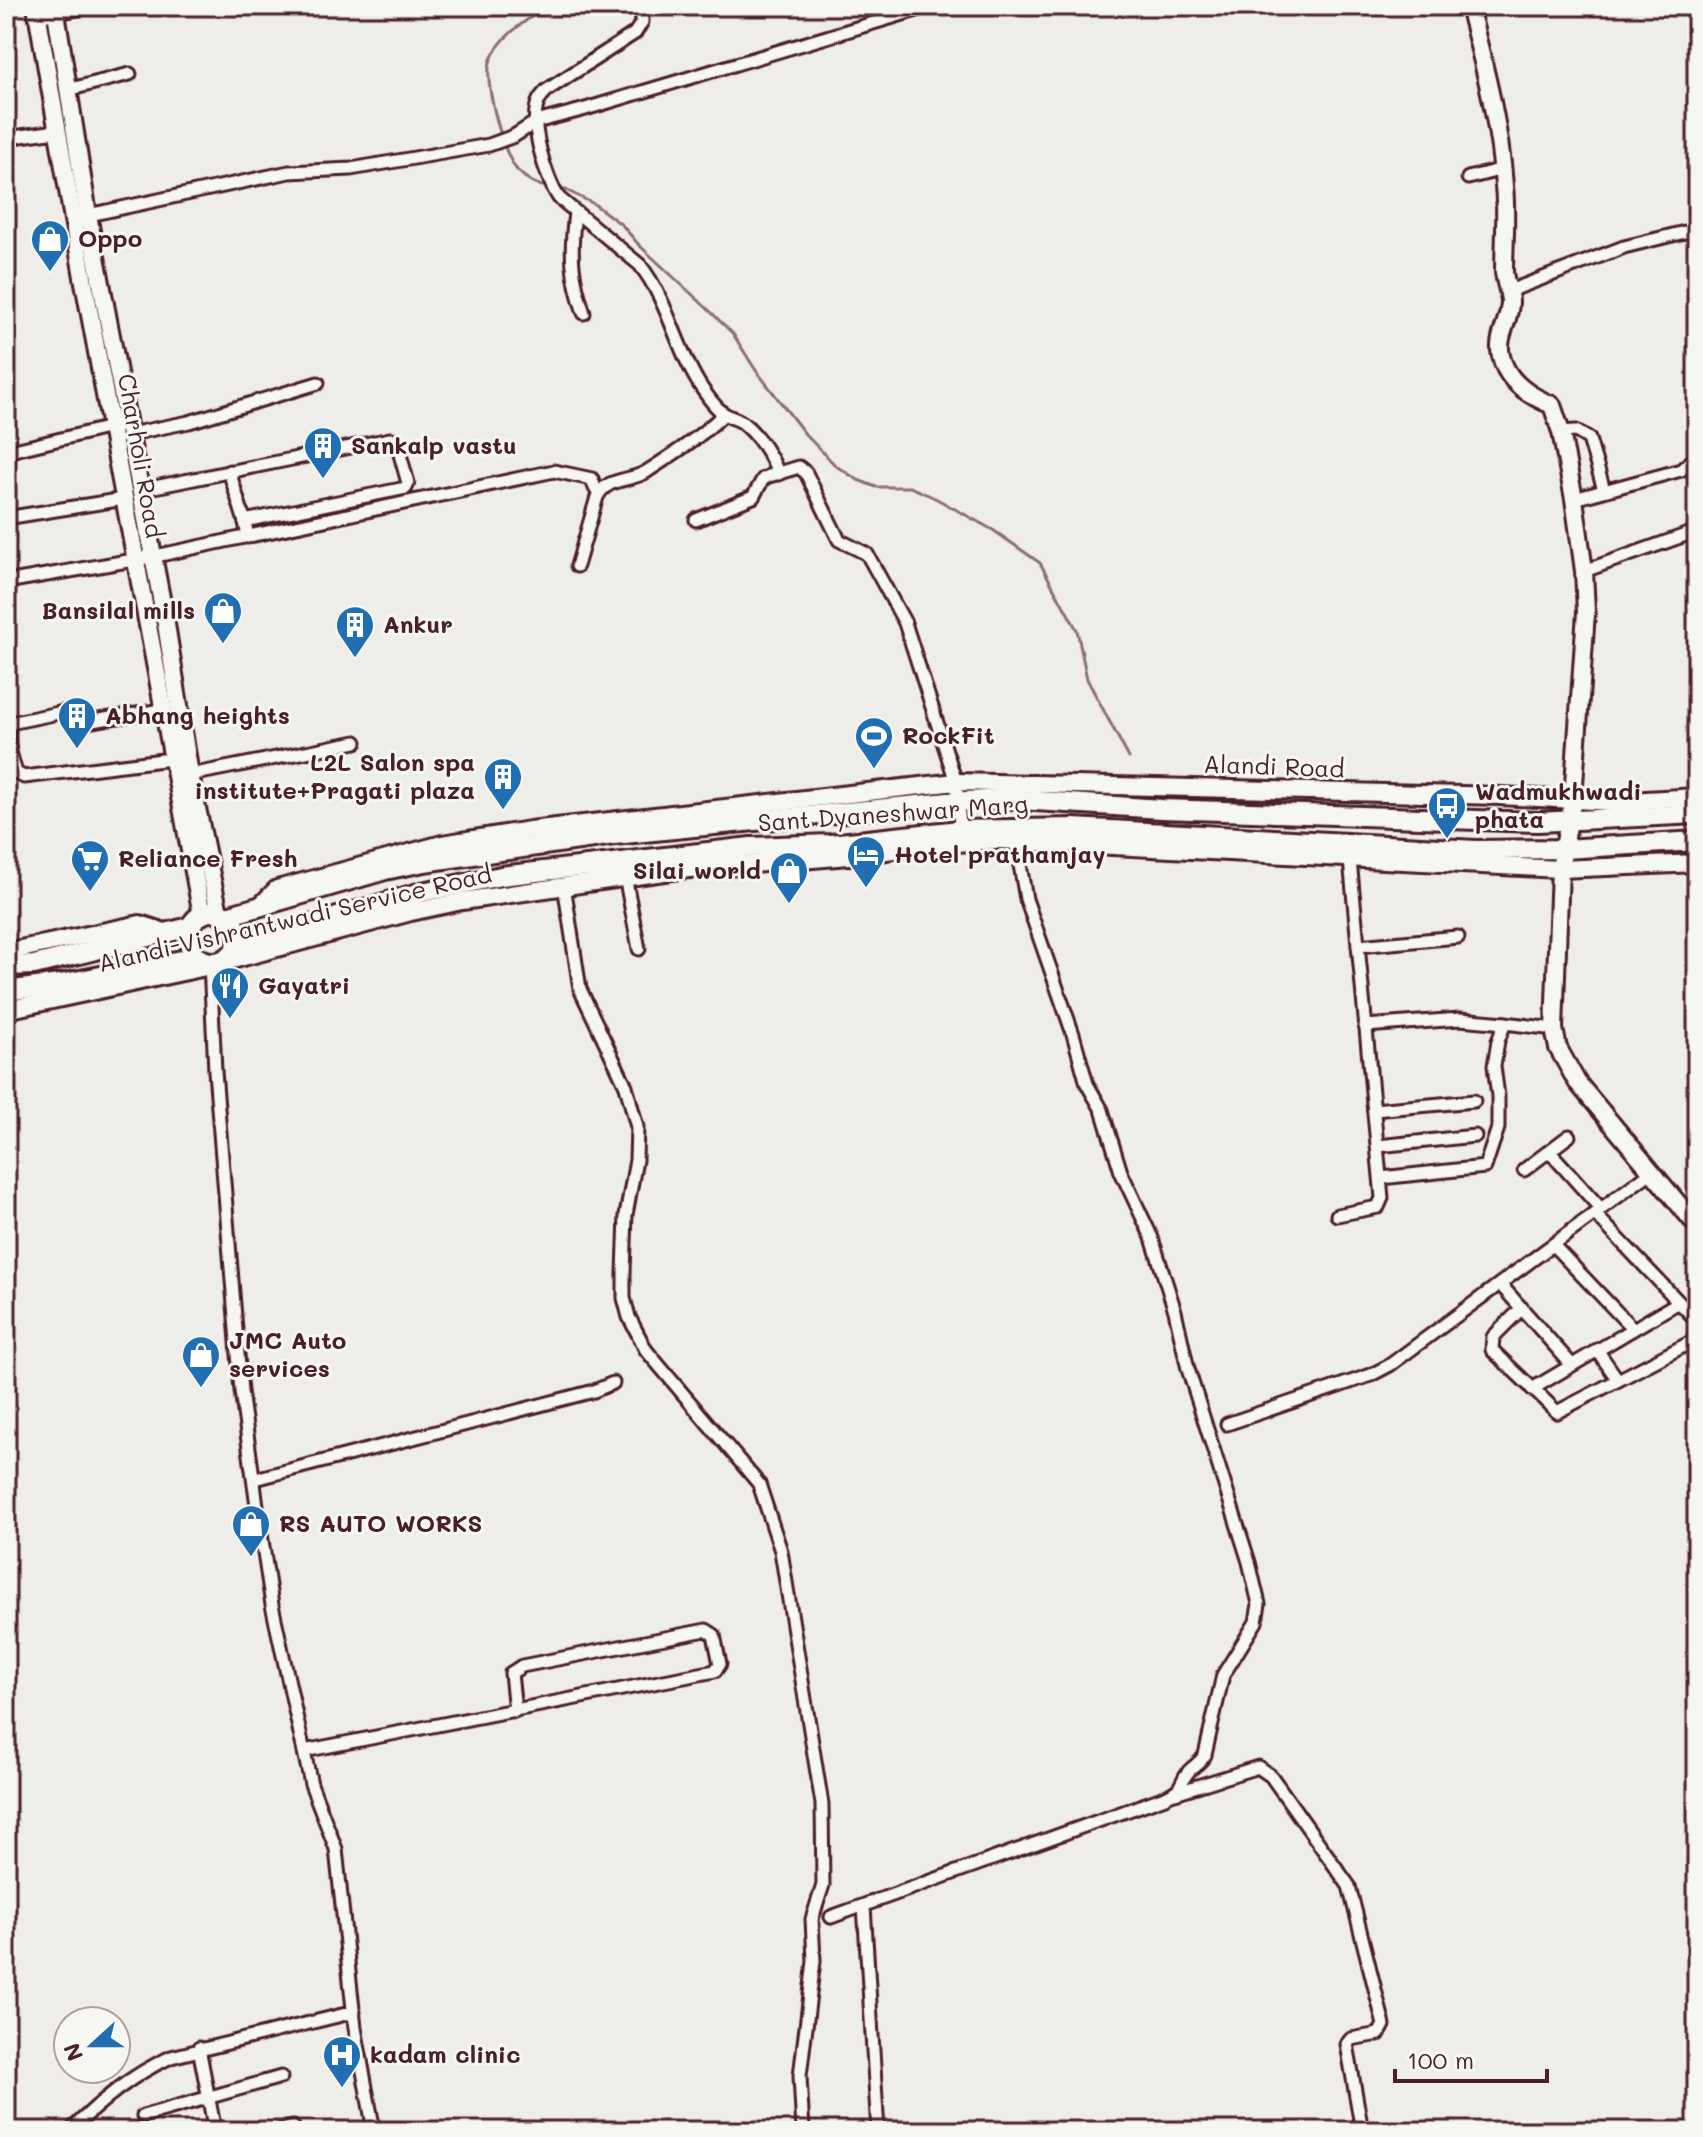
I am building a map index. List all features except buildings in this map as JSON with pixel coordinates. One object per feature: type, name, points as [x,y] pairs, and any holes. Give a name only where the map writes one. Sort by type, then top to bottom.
[{"type":"main road","name":"Sant Dyaneshwar Marg","points":[[6,966],[34,965],[168,933],[209,918],[385,870],[539,844],[821,812],[1005,799],[1162,809],[1538,822],[1570,820]]},
{"type":"main road","points":[[1570,820],[1697,814]]},
{"type":"main road","name":"Sant Dyaneshwar Marg","points":[[206,962],[227,958],[236,947],[422,892],[501,876],[737,848],[1073,828],[1421,848],[1564,849],[1697,841]]},
{"type":"main road","points":[[206,962],[188,943],[209,918],[237,929],[236,947]]},
{"type":"main road","points":[[6,991],[206,962]]},
{"type":"street","points":[[37,12],[93,6]]},
{"type":"street","points":[[642,6],[642,22],[635,33],[547,90],[539,99],[536,122],[553,189],[575,213],[623,250],[647,274],[665,305],[692,372],[713,403],[724,414],[741,421],[754,434],[779,474]]},
{"type":"street","points":[[80,216],[289,172],[351,169],[489,145],[514,136],[536,122],[930,6]]},
{"type":"street","points":[[1469,6],[1503,169],[1507,292],[1510,302],[1501,336],[1502,360],[1511,377],[1527,393],[1552,405],[1561,432],[1574,499],[1584,571],[1584,665],[1573,799],[1560,869],[1554,1029],[1558,1048],[1577,1082],[1697,1226]]},
{"type":"street","name":"Charholi Road","points":[[55,10],[80,216]]},
{"type":"street","name":"Charholi Road","points":[[37,12],[57,131],[80,216],[123,428],[140,490],[143,559],[162,710],[171,759],[194,833]]},
{"type":"street","points":[[67,90],[130,74]]},
{"type":"street","points":[[6,138],[57,131]]},
{"type":"street","points":[[1468,178],[1503,169]]},
{"type":"street","points":[[575,213],[572,275],[584,313]]},
{"type":"street","points":[[1507,292],[1624,247],[1697,229]]},
{"type":"street","points":[[6,452],[123,428],[189,422],[318,383]]},
{"type":"street","points":[[577,566],[599,492],[606,485],[646,472],[672,456],[697,439],[724,414]]},
{"type":"street","name":"Charholi Road","points":[[123,428],[124,499],[166,624],[190,775],[194,833],[209,918]]},
{"type":"street","points":[[1561,432],[1576,431],[1589,439],[1604,490]]},
{"type":"street","points":[[140,490],[396,440],[408,483],[406,488],[245,522]]},
{"type":"street","points":[[1574,499],[1681,470],[1697,456]]},
{"type":"street","points":[[696,520],[757,495],[763,479],[799,467],[801,469],[839,540],[863,550],[905,623],[956,782],[953,802],[961,837]]},
{"type":"street","points":[[229,471],[248,537]]},
{"type":"street","points":[[6,582],[143,559],[554,471],[592,479],[599,492]]},
{"type":"street","points":[[6,518],[124,499]]},
{"type":"street","points":[[1584,571],[1697,531]]},
{"type":"street","points":[[162,710],[73,724],[63,712],[10,723],[7,731],[10,752],[16,773],[24,777],[171,759]]},
{"type":"street","points":[[190,775],[356,742]]},
{"type":"street","name":"Alandi-Vishrantwadi Service Road","points":[[260,906],[277,889],[442,844],[599,820],[956,782],[974,783]]},
{"type":"street","name":"Alandi Road","points":[[974,783],[1612,802],[1697,797]]},
{"type":"street","name":"Alandi-Vishrantwadi Service Road","points":[[6,1010],[411,912],[625,876],[849,856],[930,845],[961,837],[1560,869]]},
{"type":"street","points":[[1016,842],[1026,899],[1087,1084],[1102,1110],[1121,1172],[1152,1238],[1259,1604],[1256,1622],[1228,1664],[1220,1682],[1205,1755],[1173,1794]]},
{"type":"street","points":[[1337,1215],[1378,1207],[1382,1198],[1350,860]]},
{"type":"street","points":[[1560,869],[1697,863]]},
{"type":"street","points":[[625,876],[639,949]]},
{"type":"street","points":[[564,885],[580,989],[626,1086],[637,1127],[624,1259],[624,1298],[629,1317],[646,1350],[759,1484],[781,1551],[822,1804],[823,1885],[812,1919],[814,1961],[800,2076],[803,2131]]},
{"type":"street","name":"Alandi-Vishrantwadi Service Road","points":[[6,952],[140,924],[168,933]]},
{"type":"street","points":[[1358,946],[1458,937]]},
{"type":"street","points":[[206,962],[241,1391],[272,1605],[311,1784],[336,1849],[354,2012],[374,2131]]},
{"type":"street","points":[[1365,1026],[1460,1019],[1554,1029]]},
{"type":"street","points":[[1381,1178],[1485,1167],[1498,1128],[1494,1066],[1505,1023]]},
{"type":"street","points":[[1374,1110],[1474,1101]]},
{"type":"street","points":[[1378,1146],[1475,1136]]},
{"type":"street","points":[[1524,1170],[1569,1136]]},
{"type":"street","points":[[1550,1152],[1598,1211],[1697,1321]]},
{"type":"street","points":[[1227,1424],[1371,1375],[1390,1365],[1651,1172]]},
{"type":"street","points":[[1553,1245],[1633,1329]]},
{"type":"street","points":[[1500,1284],[1571,1364]]},
{"type":"street","points":[[1532,1389],[1679,1302]]},
{"type":"street","points":[[1522,1308],[1493,1337],[1491,1343],[1497,1356],[1557,1412],[1697,1339]]},
{"type":"street","points":[[1597,1350],[1618,1380]]},
{"type":"street","points":[[255,1479],[594,1391],[613,1383]]},
{"type":"street","points":[[304,1751],[515,1711],[715,1671],[720,1664],[714,1635],[706,1630],[514,1669],[510,1679],[515,1711]]},
{"type":"street","points":[[831,1917],[1173,1794],[1258,1767],[1271,1776],[1349,1886],[1384,2025],[1379,2034],[1351,2039],[1347,2044],[1362,2131]]},
{"type":"street","points":[[864,1906],[878,2131]]},
{"type":"street","points":[[70,2131],[115,2089],[146,2068],[171,2057],[354,2012]]},
{"type":"street","points":[[199,2048],[215,2131]]},
{"type":"street","points":[[143,2116],[281,2077]]},
{"type":"street","points":[[278,2131],[293,2127]]},
{"type":"waterway","points":[[548,6],[507,37],[494,53],[489,72],[496,118],[512,161],[527,179],[549,187]]},
{"type":"waterway","points":[[557,189],[566,190],[594,204],[622,225],[639,245],[712,313],[733,334],[755,369],[805,434],[836,466],[876,487],[910,487],[935,498],[993,530],[1040,563],[1077,630],[1087,679],[1129,758]]},
{"type":"place","name":"Oppo","points":[[50,273]]},
{"type":"place","name":"Sankalp vastu","points":[[323,480]]},
{"type":"place","name":"Bansilal mills","points":[[223,645]]},
{"type":"place","name":"Ankur","points":[[355,659]]},
{"type":"place","name":"Abhang heights","points":[[77,750]]},
{"type":"place","name":"RockFit","points":[[874,770]]},
{"type":"place","name":"L2L Salon spa institute+Pragati plaza","points":[[503,811]]},
{"type":"place","name":"Wadmukhwadi phata","points":[[1447,840]]},
{"type":"place","name":"Hotel prathamjay","points":[[866,889]]},
{"type":"place","name":"Reliance Fresh","points":[[90,893]]},
{"type":"place","name":"Silai world","points":[[789,905]]},
{"type":"place","name":"Gayatri","points":[[230,1020]]},
{"type":"place","name":"JMC Auto services","points":[[201,1389]]},
{"type":"place","name":"RS AUTO WORKS","points":[[251,1558]]},
{"type":"place","name":"kadam clinic","points":[[342,2089]]}]
